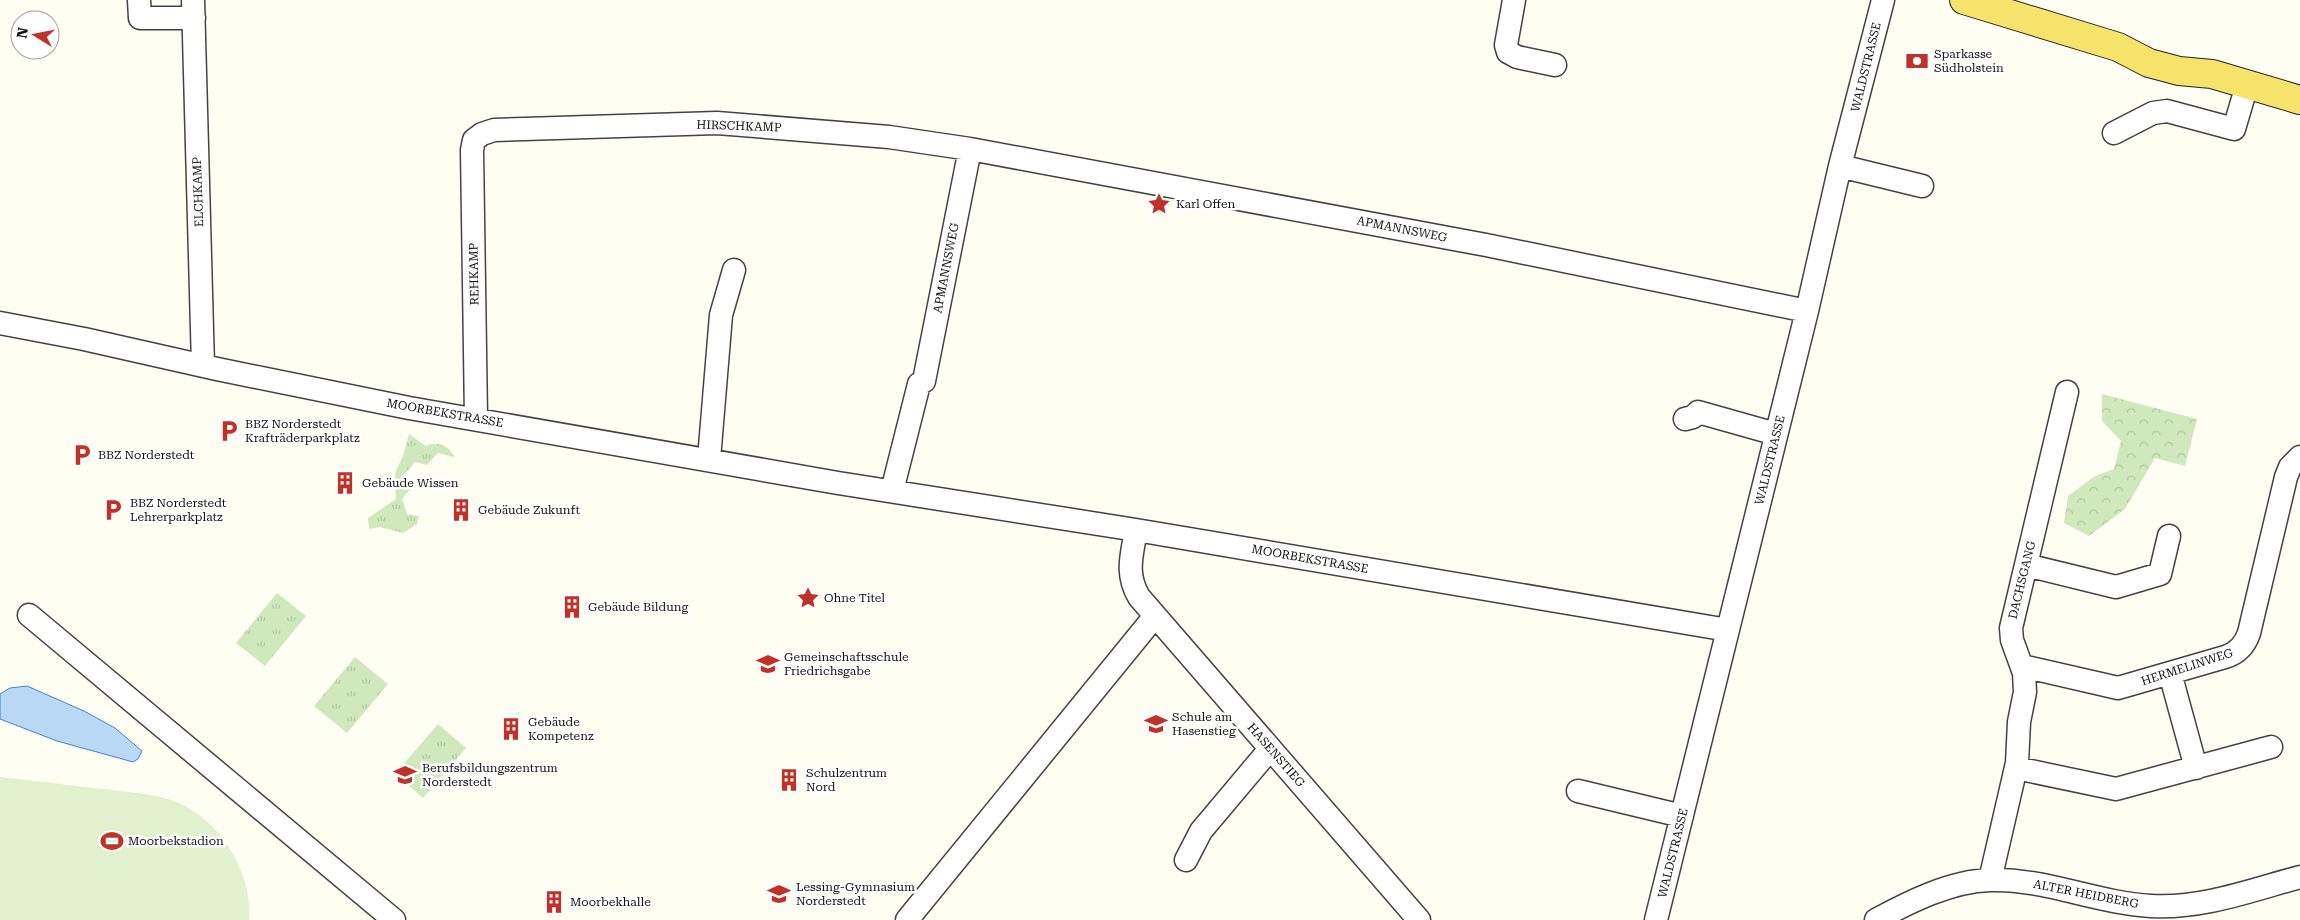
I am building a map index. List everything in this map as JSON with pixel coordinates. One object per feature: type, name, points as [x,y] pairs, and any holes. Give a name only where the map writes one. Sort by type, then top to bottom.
[{"type":"main road","points":[[1964,0],[2118,47],[2152,49],[2183,57],[2212,74],[2300,100]]},
{"type":"street","name":"ELCHKAMP","points":[[139,0],[140,18],[193,9],[203,366]]},
{"type":"street","points":[[1514,0],[1506,45],[1508,52],[1517,57],[1555,64]]},
{"type":"street","name":"WALDSTRASSE","points":[[1656,920],[1807,311],[1840,166],[1883,0]]},
{"type":"street","points":[[2114,133],[2154,113],[2167,111],[2234,129],[2247,85]]},
{"type":"street","name":"HIRSCHKAMP","points":[[482,134],[494,130],[717,123],[889,137],[996,154]]},
{"type":"street","name":"REHKAMP","points":[[476,418],[472,150],[474,140],[482,134]]},
{"type":"street","name":"APMANNSWEG","points":[[892,491],[919,384],[924,381],[970,149]]},
{"type":"street","name":"APMANNSWEG","points":[[996,154],[1486,245],[1807,311]]},
{"type":"street","points":[[1840,166],[1922,186]]},
{"type":"street","points":[[710,459],[721,315],[734,270]]},
{"type":"street","name":"MOORBEKSTRASSE","points":[[0,323],[408,408],[476,418],[892,491],[1136,530],[1728,630]]},
{"type":"street","name":"DACHSGANG","points":[[1990,880],[2016,768],[2019,722],[2025,692],[2025,677],[2010,631],[2067,392]]},
{"type":"street","points":[[1685,419],[1693,417],[1698,412],[1776,434]]},
{"type":"street","name":"HERMELINWEG","points":[[2022,666],[2114,688],[2127,686],[2230,655],[2237,651],[2246,641],[2286,477],[2290,467],[2300,457]]},
{"type":"street","name":"HASENSTIEG","points":[[1136,530],[1130,569],[1131,579],[1139,597],[1419,920]]},
{"type":"street","points":[[2026,565],[2116,587],[2160,574],[2169,536]]},
{"type":"street","points":[[29,615],[394,920]]},
{"type":"street","points":[[907,920],[1155,616]]},
{"type":"street","points":[[2170,673],[2196,768]]},
{"type":"street","points":[[2016,768],[2116,790],[2271,747]]},
{"type":"street","points":[[1186,860],[1201,831],[1270,748]]},
{"type":"street","points":[[1578,791],[1682,816]]},
{"type":"street","name":"ALTER HEIDBERG","points":[[1876,920],[1935,893],[1967,882],[2009,880],[2119,903],[2154,906],[2224,898],[2300,877]]},
{"type":"green space","points":[[2102,394],[2197,419],[2185,466],[2155,458],[2125,509],[2089,536],[2064,523],[2068,496],[2095,476],[2114,469],[2121,441],[2102,421]]},
{"type":"green space","points":[[409,434],[426,446],[430,444],[443,445],[454,457],[438,453],[427,465],[415,462],[404,475],[411,488],[402,499],[407,514],[419,516],[417,524],[403,533],[380,527],[369,529],[368,518],[396,499],[395,473],[403,456]]},
{"type":"green space","points":[[277,593],[306,616],[265,666],[236,643]]},
{"type":"green space","points":[[355,657],[388,684],[347,733],[314,706]]},
{"type":"green space","points":[[438,724],[466,748],[423,798],[395,774]]},
{"type":"green space","name":"Moorbekstadion","points":[[0,777],[144,794],[183,805],[210,825],[232,853],[241,869],[246,886],[249,920],[0,920]]},
{"type":"water","points":[[27,686],[84,711],[115,728],[142,751],[138,759],[133,762],[57,741],[0,719],[0,694],[10,688]]},
{"type":"place","name":"Sparkasse Südholstein","points":[[1917,61]]},
{"type":"place","name":"Karl Offen","points":[[1159,204]]},
{"type":"place","name":"BBZ Norderstedt Krafträderparkplatz","points":[[229,431]]},
{"type":"place","name":"BBZ Norderstedt","points":[[82,455]]},
{"type":"place","name":"Gebäude Wissen","points":[[345,483]]},
{"type":"place","name":"BBZ Norderstedt Lehrerparkplatz","points":[[113,510]]},
{"type":"place","name":"Gebäude Zukunft","points":[[461,510]]},
{"type":"place","name":"Ohne Titel","points":[[808,598]]},
{"type":"place","name":"Gebäude Bildung","points":[[572,607]]},
{"type":"place","name":"Gemeinschaftsschule Friedrichsgabe","points":[[768,664]]},
{"type":"place","name":"Schule am Hasenstieg","points":[[1156,724]]},
{"type":"place","name":"Gebäude Kompetenz","points":[[511,729]]},
{"type":"place","name":"Berufsbildungszentrum Norderstedt","points":[[405,775]]},
{"type":"place","name":"Schulzentrum Nord","points":[[789,780]]},
{"type":"place","name":"Moorbekstadion","points":[[112,841]]},
{"type":"place","name":"Lessing-Gymnasium Norderstedt","points":[[779,894]]},
{"type":"place","name":"Moorbekhalle","points":[[554,902]]}]
